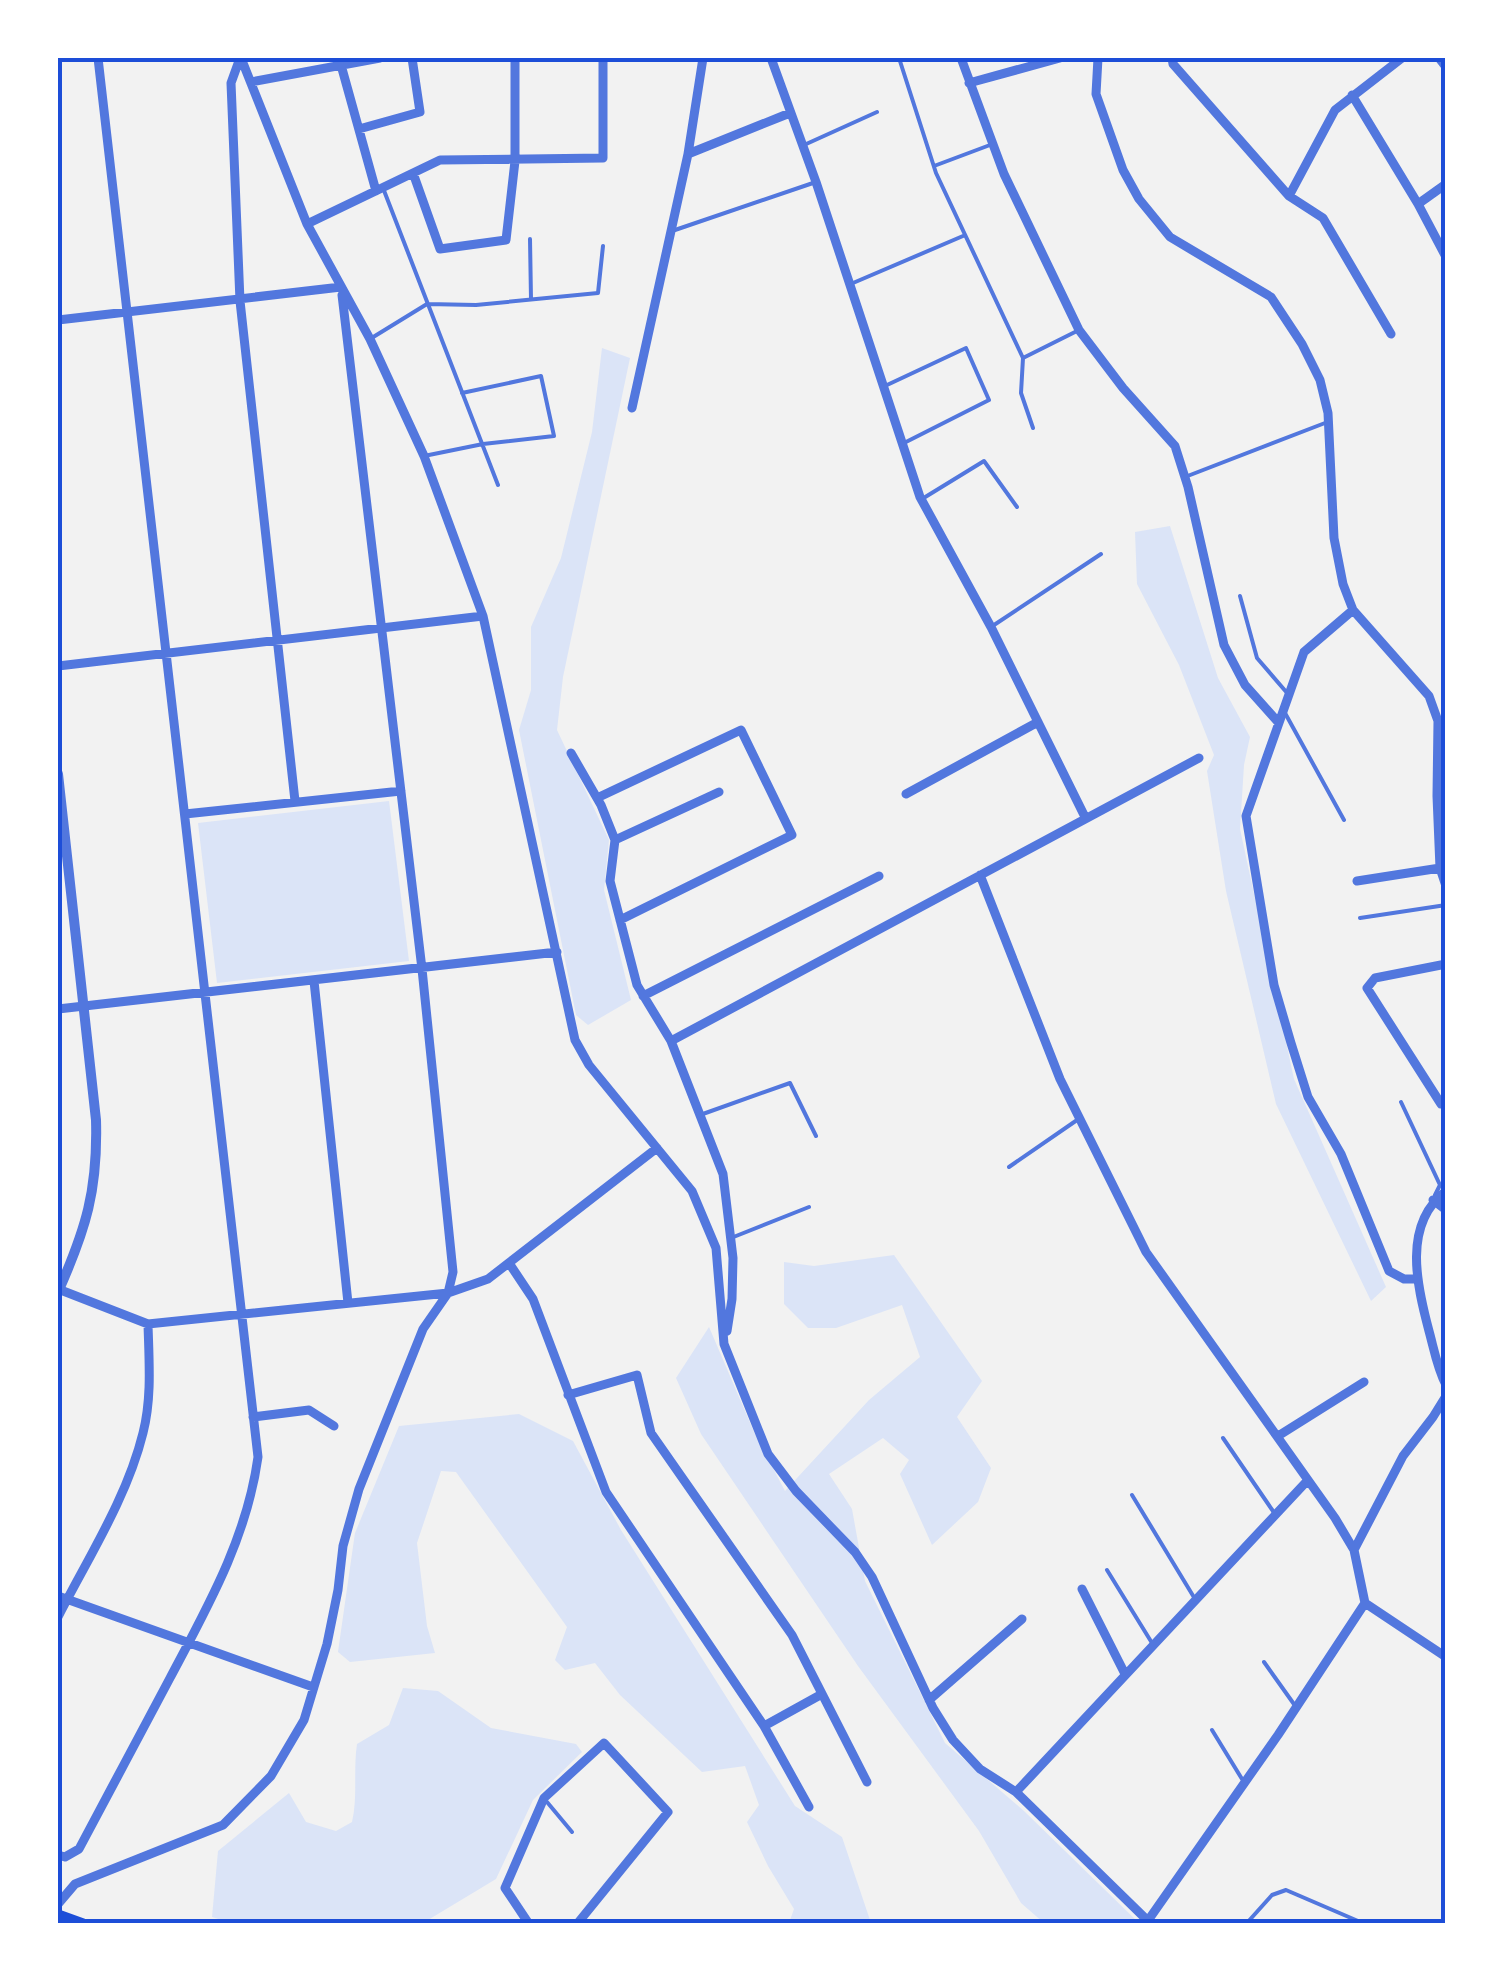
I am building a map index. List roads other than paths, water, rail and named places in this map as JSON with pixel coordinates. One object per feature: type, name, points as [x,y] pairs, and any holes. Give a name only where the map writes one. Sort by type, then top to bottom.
[{"type":"main road","points":[[58,1915],[83,1924]]},
{"type":"street","points":[[58,1855],[65,1857],[79,1849],[188,1644],[236,1548],[258,1458],[98,58]]},
{"type":"street","points":[[241,58],[307,224],[370,339],[424,456],[483,616],[575,1040],[589,1065],[692,1191],[716,1248],[724,1344],[768,1454],[872,1577],[929,1700],[953,1740],[980,1769],[1016,1792],[1147,1922],[1365,1603]]},
{"type":"street","points":[[241,58],[232,83],[240,301],[295,801]]},
{"type":"street","points":[[251,82],[380,58]]},
{"type":"street","points":[[359,129],[420,112],[412,58]]},
{"type":"street","points":[[413,173],[440,249],[506,240],[515,161],[515,58]]},
{"type":"street","points":[[307,224],[440,160],[603,158],[603,58]]},
{"type":"street","points":[[632,408],[688,154],[704,58]]},
{"type":"street","points":[[771,58],[922,500],[991,627],[1085,817]]},
{"type":"street","points":[[961,58],[992,144],[1078,330],[1174,446],[1185,477],[1224,646],[1245,684],[1278,722]]},
{"type":"street","points":[[969,83],[1060,58]]},
{"type":"street","points":[[1098,58],[1096,94],[1123,170],[1139,199],[1170,238],[1271,297],[1320,380],[1328,421],[1334,538],[1343,584],[1353,610],[1429,696],[1442,718],[1440,868],[1446,886]]},
{"type":"street","points":[[1172,58],[1173,64],[1288,196],[1323,218],[1391,334]]},
{"type":"street","points":[[1288,196],[1335,110],[1402,58]]},
{"type":"street","points":[[1439,58],[1446,67]]},
{"type":"street","points":[[342,65],[379,189]]},
{"type":"street","points":[[1352,95],[1446,258]]},
{"type":"street","points":[[688,154],[790,113]]},
{"type":"street","points":[[1418,204],[1446,184]]},
{"type":"street","points":[[58,320],[342,287]]},
{"type":"street","points":[[58,1904],[75,1884],[223,1825],[271,1776],[304,1720],[327,1644],[342,1546],[359,1489],[423,1330],[448,1293],[453,1272],[422,968],[342,287]]},
{"type":"street","points":[[1353,610],[1304,652],[1246,816],[1274,985],[1308,1096],[1341,1154],[1389,1271],[1404,1279],[1417,1279]]},
{"type":"street","points":[[58,666],[483,616]]},
{"type":"street","points":[[906,794],[1038,722]]},
{"type":"street","points":[[597,798],[741,730],[792,835],[620,920]]},
{"type":"street","points":[[571,753],[615,840],[610,881],[636,985],[671,1041],[723,1174],[732,1238],[732,1299],[724,1344]]},
{"type":"street","points":[[671,1041],[1199,758]]},
{"type":"street","points":[[58,774],[97,1154],[92,1203],[84,1231],[58,1290],[148,1324],[448,1293],[488,1279],[657,1148]]},
{"type":"street","points":[[185,814],[401,791]]},
{"type":"street","points":[[615,840],[720,792]]},
{"type":"street","points":[[1357,881],[1440,868]]},
{"type":"street","points":[[980,875],[1060,1078],[1146,1252],[1354,1550],[1365,1603],[1446,1657]]},
{"type":"street","points":[[643,996],[879,876]]},
{"type":"street","points":[[58,1009],[557,952]]},
{"type":"street","points":[[1446,964],[1375,978],[1367,988],[1441,1104],[1446,1102]]},
{"type":"street","points":[[314,981],[348,1303]]},
{"type":"street","points":[[1446,1190],[1434,1200],[1416,1242],[1417,1279],[1446,1385]]},
{"type":"street","points":[[1434,1200],[1446,1210]]},
{"type":"street","points":[[509,1263],[533,1299],[606,1492],[764,1726],[809,1807]]},
{"type":"street","points":[[58,1617],[62,1597],[131,1474],[150,1390],[148,1324]]},
{"type":"street","points":[[568,1395],[637,1375],[651,1434],[792,1635],[867,1782]]},
{"type":"street","points":[[1278,1436],[1364,1382]]},
{"type":"street","points":[[1354,1550],[1403,1456],[1446,1396]]},
{"type":"street","points":[[254,1418],[309,1410],[334,1426]]},
{"type":"street","points":[[1016,1792],[1308,1480]]},
{"type":"street","points":[[1082,1589],[1125,1674]]},
{"type":"street","points":[[62,1597],[313,1687]]},
{"type":"street","points":[[929,1700],[1022,1619]]},
{"type":"street","points":[[764,1726],[822,1694]]},
{"type":"street","points":[[525,1922],[505,1888],[544,1798],[604,1743],[668,1812],[577,1924]]},
{"type":"lane","points":[[899,58],[934,166],[963,236],[1023,358],[1021,393],[1033,428]]},
{"type":"lane","points":[[801,146],[877,112]]},
{"type":"lane","points":[[934,166],[992,144]]},
{"type":"lane","points":[[671,232],[816,182]]},
{"type":"lane","points":[[379,189],[498,485]]},
{"type":"lane","points":[[848,285],[963,236]]},
{"type":"lane","points":[[530,239],[531,300]]},
{"type":"lane","points":[[370,339],[427,304],[476,305],[598,293],[603,246]]},
{"type":"lane","points":[[1023,358],[1078,330]]},
{"type":"lane","points":[[883,387],[966,348],[988,400],[902,444]]},
{"type":"lane","points":[[424,456],[554,436],[541,376],[462,393]]},
{"type":"lane","points":[[1185,477],[1328,421]]},
{"type":"lane","points":[[922,500],[984,461],[1018,507]]},
{"type":"lane","points":[[991,627],[1102,554]]},
{"type":"lane","points":[[1240,596],[1257,658],[1288,694]]},
{"type":"lane","points":[[1283,709],[1344,820]]},
{"type":"lane","points":[[1360,918],[1446,905]]},
{"type":"lane","points":[[700,1116],[790,1083],[816,1136]]},
{"type":"lane","points":[[1401,1102],[1440,1185],[1434,1200]]},
{"type":"lane","points":[[1010,1167],[1080,1118]]},
{"type":"lane","points":[[732,1238],[809,1207]]},
{"type":"lane","points":[[1223,1438],[1276,1514]]},
{"type":"lane","points":[[1132,1495],[1195,1598]]},
{"type":"lane","points":[[1107,1570],[1152,1644]]},
{"type":"lane","points":[[1264,1662],[1296,1707]]},
{"type":"lane","points":[[1212,1730],[1244,1783]]},
{"type":"lane","points":[[544,1798],[572,1832]]},
{"type":"lane","points":[[1246,1924],[1272,1895],[1286,1890],[1366,1924]]}]
